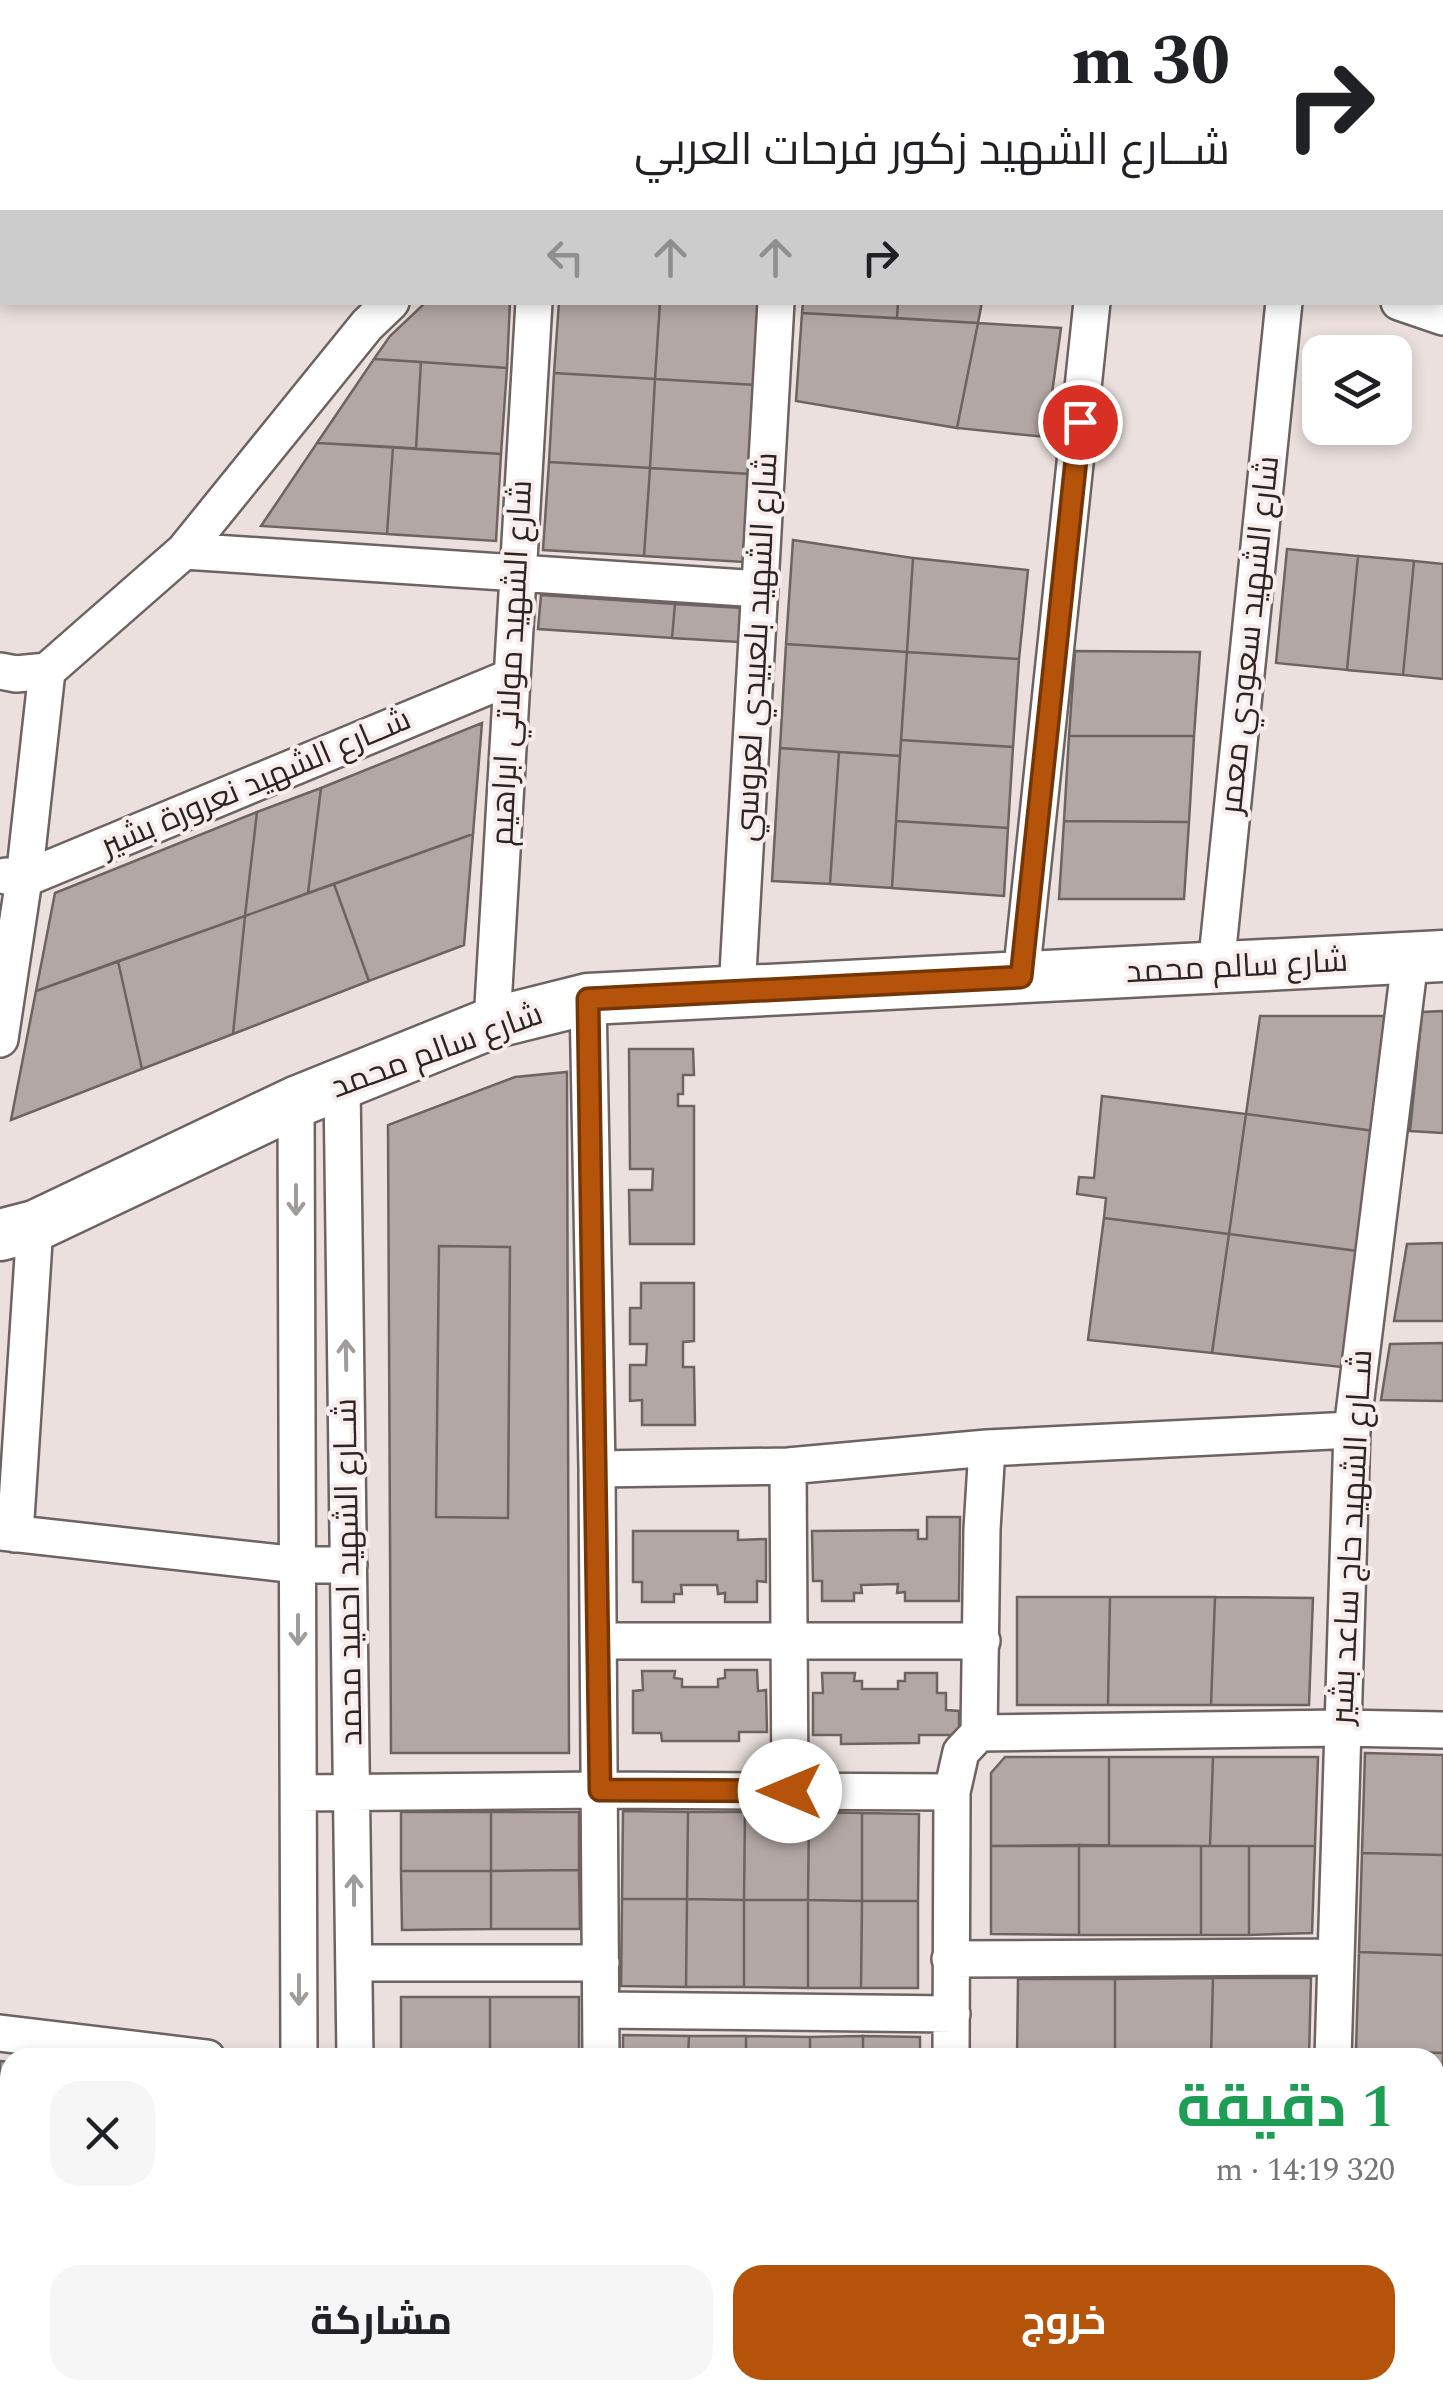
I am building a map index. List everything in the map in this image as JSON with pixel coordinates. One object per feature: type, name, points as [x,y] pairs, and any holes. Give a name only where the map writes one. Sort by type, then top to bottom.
[{"type":"street","points":[[0,671],[46,671],[184,551],[387,305]]},
{"type":"street","name":"شارع الشهيد مولاتي ابراهيم","points":[[492,1024],[534,305]]},
{"type":"street","name":"شارع الشهيد بلعبيدي لعروسي","points":[[736,991],[776,305]]},
{"type":"street","points":[[1021,977],[1092,305]]},
{"type":"street","name":"شارع الشهيد سعودي معمر","points":[[1216,968],[1284,305]]},
{"type":"street","points":[[1408,305],[1443,317]]},
{"type":"street","points":[[184,551],[760,589]]},
{"type":"street","points":[[0,1039],[12,877],[46,671]]},
{"type":"street","name":"شــارع الشهيد نعرورة بشير","points":[[12,877],[511,677]]},
{"type":"street","name":"شارع سالم محمد","points":[[18,1231],[296,1102],[492,1024],[588,999],[1427,958]]},
{"type":"street","name":"شــارع الشهيد حاج ساعد بشير","points":[[1333,2048],[1352,1430],[1427,958]]},
{"type":"street","points":[[588,999],[597,1469],[600,2048]]},
{"type":"street","name":"شــارع الشهيد احميد محمد","points":[[342,1086],[355,2048]]},
{"type":"street","name":"شــارع الشهيد احميد محمد","points":[[296,1102],[299,2048]]},
{"type":"street","points":[[18,1231],[8,1533],[298,1565],[349,1565]]},
{"type":"street","points":[[597,1469],[788,1466],[987,1448],[1352,1430]]},
{"type":"street","points":[[951,2048],[952,1792],[961,1752],[980,1733],[982,1528],[987,1448]]},
{"type":"street","points":[[788,1466],[790,1791]]},
{"type":"street","points":[[598,1640],[982,1641]]},
{"type":"street","points":[[980,1733],[1443,1730]]},
{"type":"street","points":[[298,1793],[952,1792]]},
{"type":"street","points":[[950,1958],[1334,1957]]},
{"type":"street","points":[[354,1962],[601,1963]]},
{"type":"street","points":[[601,2010],[952,2014]]},
{"type":"street","points":[[0,2033],[78,2048]]},
{"type":"building","points":[[423,305],[510,305],[507,368],[374,359],[390,336]]},
{"type":"building","points":[[559,305],[660,305],[655,379],[554,373]]},
{"type":"building","points":[[660,305],[761,305],[756,385],[655,379]]},
{"type":"building","points":[[803,305],[898,305],[897,318],[802,313]]},
{"type":"building","points":[[898,305],[981,305],[978,323],[897,318]]},
{"type":"building","points":[[802,313],[978,323],[957,428],[796,401]]},
{"type":"building","points":[[978,323],[1061,328],[1046,437],[957,428]]},
{"type":"building","points":[[374,359],[421,362],[416,449],[317,443]]},
{"type":"building","points":[[421,362],[507,368],[501,454],[416,449]]},
{"type":"building","points":[[554,373],[655,379],[650,468],[549,462]]},
{"type":"building","points":[[655,379],[756,385],[750,474],[650,468]]},
{"type":"building","points":[[317,443],[393,447],[387,534],[261,526]]},
{"type":"building","points":[[393,447],[501,454],[496,541],[387,534]]},
{"type":"building","points":[[549,462],[650,468],[644,556],[543,550]]},
{"type":"building","points":[[650,468],[750,474],[744,562],[644,556]]},
{"type":"building","points":[[793,540],[913,558],[907,652],[786,644]]},
{"type":"building","points":[[1287,549],[1358,556],[1347,670],[1276,663]]},
{"type":"building","points":[[1358,556],[1414,561],[1403,675],[1347,670]]},
{"type":"building","points":[[913,558],[1028,570],[1019,659],[907,652]]},
{"type":"building","points":[[1414,561],[1443,564],[1443,679],[1403,675]]},
{"type":"building","points":[[541,595],[675,604],[672,638],[538,629]]},
{"type":"building","points":[[675,604],[742,608],[739,642],[672,638]]},
{"type":"building","points":[[786,644],[907,652],[900,756],[780,748]]},
{"type":"building","points":[[1075,651],[1200,652],[1194,736],[1069,736]]},
{"type":"building","points":[[907,652],[1019,659],[1013,747],[901,740]]},
{"type":"building","points":[[482,723],[473,834],[308,893],[321,788]]},
{"type":"building","points":[[1069,736],[1194,736],[1189,822],[1064,821]]},
{"type":"building","points":[[901,740],[1013,747],[1008,828],[896,821]]},
{"type":"building","points":[[780,748],[839,752],[830,884],[772,881]]},
{"type":"building","points":[[839,752],[900,756],[892,888],[830,884]]},
{"type":"building","points":[[321,788],[308,893],[245,916],[257,812]]},
{"type":"building","points":[[257,812],[245,916],[36,991],[55,893]]},
{"type":"building","points":[[896,821],[1008,828],[1004,896],[892,888]]},
{"type":"building","points":[[1064,821],[1189,822],[1184,899],[1059,899]]},
{"type":"building","points":[[473,834],[464,945],[369,981],[334,884]]},
{"type":"building","points":[[334,884],[369,981],[233,1034],[245,916]]},
{"type":"building","points":[[245,916],[233,1034],[142,1069],[118,961]]},
{"type":"building","points":[[118,961],[142,1069],[11,1120],[36,991]]},
{"type":"building","points":[[1443,1011],[1443,1133],[1410,1131],[1422,1012]]},
{"type":"building","points":[[1260,1016],[1391,1016],[1375,1131],[1246,1114]]},
{"type":"building","points":[[629,1049],[693,1049],[694,1075],[683,1075],[683,1094],[678,1094],[678,1106],[694,1106],[694,1244],[630,1244],[629,1190],[652,1190],[653,1169],[630,1169]]},
{"type":"building","points":[[567,1072],[569,1753],[391,1753],[388,1125],[515,1077]]},
{"type":"building","points":[[1102,1096],[1246,1114],[1229,1234],[1104,1218],[1106,1198],[1077,1194],[1079,1177],[1094,1178]]},
{"type":"building","points":[[1246,1114],[1375,1131],[1358,1251],[1229,1234]]},
{"type":"building","points":[[1104,1218],[1229,1234],[1212,1353],[1088,1340]]},
{"type":"building","points":[[1229,1234],[1358,1251],[1341,1367],[1212,1353]]},
{"type":"building","points":[[1443,1243],[1443,1321],[1394,1321],[1407,1244]]},
{"type":"building","points":[[439,1246],[510,1247],[508,1518],[436,1517]]},
{"type":"building","points":[[641,1283],[694,1283],[694,1341],[683,1342],[683,1367],[694,1367],[695,1425],[642,1425],[642,1400],[630,1401],[630,1365],[646,1365],[647,1344],[630,1344],[630,1308],[641,1308]]},
{"type":"building","points":[[1443,1343],[1443,1401],[1381,1400],[1390,1344]]},
{"type":"building","points":[[927,1517],[960,1517],[959,1601],[905,1601],[905,1592],[897,1593],[898,1584],[861,1585],[862,1593],[854,1593],[854,1601],[822,1601],[822,1581],[813,1581],[812,1531],[918,1530],[918,1539],[927,1539]]},
{"type":"building","points":[[633,1531],[738,1531],[738,1540],[766,1539],[766,1582],[757,1581],[757,1602],[725,1602],[725,1593],[718,1594],[717,1585],[681,1585],[682,1594],[674,1594],[674,1602],[642,1602],[642,1582],[633,1582]]},
{"type":"building","points":[[1017,1597],[1110,1597],[1108,1705],[1017,1705]]},
{"type":"building","points":[[1110,1597],[1215,1597],[1211,1705],[1108,1705]]},
{"type":"building","points":[[1215,1597],[1313,1598],[1309,1705],[1211,1705]]},
{"type":"building","points":[[725,1670],[757,1670],[758,1691],[766,1690],[767,1732],[739,1732],[739,1741],[662,1741],[661,1733],[633,1733],[633,1691],[643,1690],[642,1671],[675,1671],[674,1678],[682,1679],[682,1687],[718,1687],[718,1679],[725,1678]]},
{"type":"building","points":[[822,1673],[855,1673],[854,1681],[862,1681],[862,1689],[898,1689],[898,1681],[905,1681],[905,1673],[937,1673],[937,1693],[946,1693],[946,1710],[959,1711],[959,1735],[919,1735],[919,1743],[841,1744],[841,1735],[813,1735],[813,1693],[823,1693]]},
{"type":"building","points":[[1365,1753],[1443,1755],[1443,1855],[1362,1853]]},
{"type":"building","points":[[1005,1757],[1109,1757],[1109,1846],[991,1846],[991,1773]]},
{"type":"building","points":[[1109,1757],[1213,1757],[1210,1846],[1109,1846]]},
{"type":"building","points":[[1213,1757],[1318,1757],[1315,1846],[1210,1846]]},
{"type":"building","points":[[623,1811],[688,1812],[687,1899],[622,1899]]},
{"type":"building","points":[[401,1812],[491,1812],[491,1871],[401,1871]]},
{"type":"building","points":[[491,1812],[579,1812],[579,1870],[491,1871]]},
{"type":"building","points":[[688,1812],[745,1812],[744,1900],[687,1899]]},
{"type":"building","points":[[745,1812],[809,1812],[808,1900],[744,1900]]},
{"type":"building","points":[[809,1812],[862,1813],[862,1901],[808,1900]]},
{"type":"building","points":[[862,1813],[919,1814],[918,1901],[862,1901]]},
{"type":"building","points":[[1079,1845],[1201,1846],[1201,1935],[1079,1935]]},
{"type":"building","points":[[1079,1845],[1079,1935],[991,1934],[991,1846]]},
{"type":"building","points":[[1201,1846],[1249,1846],[1249,1935],[1201,1935]]},
{"type":"building","points":[[1249,1846],[1315,1846],[1312,1933],[1249,1935]]},
{"type":"building","points":[[1362,1853],[1443,1855],[1443,1955],[1359,1952]]},
{"type":"building","points":[[579,1870],[580,1929],[491,1929],[491,1871]]},
{"type":"building","points":[[401,1871],[491,1871],[491,1929],[402,1930]]},
{"type":"building","points":[[622,1899],[687,1899],[686,1987],[621,1986]]},
{"type":"building","points":[[687,1899],[744,1900],[744,1987],[686,1987]]},
{"type":"building","points":[[744,1900],[808,1900],[808,1988],[744,1987]]},
{"type":"building","points":[[808,1900],[862,1901],[861,1988],[808,1988]]},
{"type":"building","points":[[862,1901],[918,1901],[918,1988],[861,1988]]},
{"type":"building","points":[[1359,1952],[1443,1955],[1443,2048],[1356,2048]]},
{"type":"building","points":[[1213,1978],[1211,2048],[1115,2048],[1115,1979]]},
{"type":"building","points":[[1213,1978],[1311,1978],[1309,2048],[1211,2048]]},
{"type":"building","points":[[1018,1979],[1115,1979],[1115,2048],[1017,2048]]},
{"type":"building","points":[[401,1997],[490,1997],[490,2048],[401,2048]]},
{"type":"building","points":[[490,1997],[579,1997],[579,2048],[490,2048]]},
{"type":"building","points":[[623,2035],[689,2036],[688,2048],[623,2048]]},
{"type":"building","points":[[689,2036],[746,2036],[746,2048],[688,2048]]},
{"type":"building","points":[[746,2036],[810,2037],[810,2048],[746,2048]]},
{"type":"building","points":[[863,2036],[920,2037],[920,2048],[863,2048]]},
{"type":"building","points":[[863,2036],[863,2048],[810,2048],[810,2037]]},
{"type":"route","points":[[790,1791],[600,1790],[588,999],[1021,977],[1080,422]]}]
